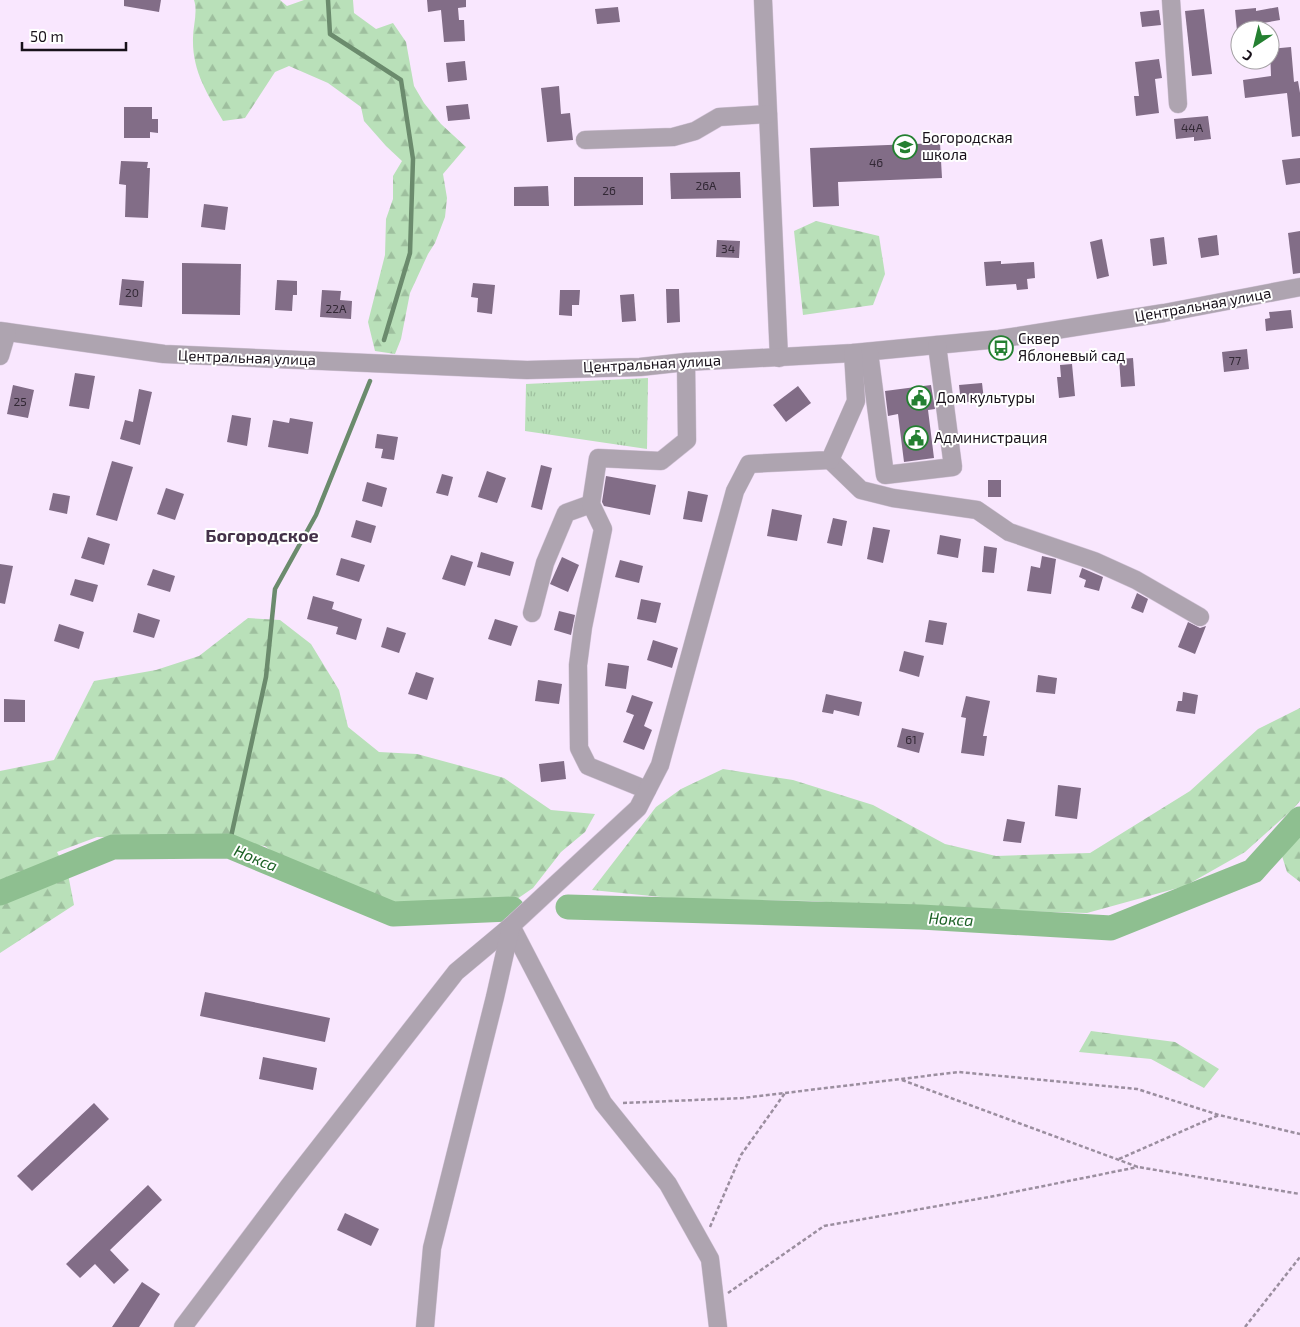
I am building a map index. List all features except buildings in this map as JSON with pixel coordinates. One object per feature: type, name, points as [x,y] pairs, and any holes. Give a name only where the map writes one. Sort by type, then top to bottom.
[{"type":"street","points":[[763,0],[779,358]]},
{"type":"street","points":[[1171,0],[1178,104]]},
{"type":"street","points":[[585,140],[673,137],[695,131],[719,117],[768,114]]},
{"type":"street","name":"Центральная улица","points":[[4,331],[164,354],[527,370],[640,367],[686,362],[861,352],[999,339],[1145,316],[1300,287]]},
{"type":"street","points":[[0,356],[4,331]]},
{"type":"street","points":[[861,352],[885,475],[953,467],[937,345]]},
{"type":"street","points":[[830,460],[856,401],[861,352]]},
{"type":"street","points":[[647,790],[588,766],[579,748],[578,665],[583,627],[603,529],[591,504],[598,458],[662,462],[687,440],[686,362]]},
{"type":"street","points":[[184,1327],[289,1186],[456,972],[511,926],[638,808],[660,765],[735,491],[749,464],[830,460],[861,490],[893,498],[977,510],[1009,532],[1094,561],[1136,580],[1200,618]]},
{"type":"street","points":[[532,614],[546,563],[566,513],[591,504]]},
{"type":"street","points":[[511,926],[603,1103],[668,1184],[710,1259],[718,1327]]},
{"type":"street","points":[[425,1327],[432,1248],[493,1006],[511,926]]},
{"type":"path","points":[[603,1103],[744,1098],[959,1072],[1138,1089],[1219,1115],[1300,1134]]},
{"type":"path","points":[[900,1079],[1138,1166],[1300,1194]]},
{"type":"path","points":[[702,1245],[741,1155],[785,1093]]},
{"type":"path","points":[[1118,1159],[1219,1115]]},
{"type":"path","points":[[715,1302],[824,1226],[990,1197],[1138,1166]]},
{"type":"path","points":[[1245,1327],[1300,1257]]},
{"type":"green space","points":[[194,0],[280,0],[287,6],[304,0],[353,0],[354,13],[376,29],[393,23],[406,42],[414,86],[424,103],[441,124],[466,147],[443,174],[447,198],[445,217],[435,243],[410,293],[401,339],[395,354],[375,351],[368,322],[385,255],[386,219],[393,199],[393,176],[402,161],[364,121],[361,107],[328,83],[289,66],[275,72],[245,118],[223,121],[211,101],[195,61],[193,50]]},
{"type":"green space","points":[[816,221],[879,236],[885,274],[873,305],[803,315],[794,231]]},
{"type":"green space","points":[[648,378],[647,449],[525,431],[526,384]]},
{"type":"green space","points":[[248,618],[280,620],[311,644],[339,690],[348,727],[379,752],[417,754],[504,778],[551,810],[595,814],[585,832],[561,852],[533,888],[517,899],[492,898],[400,904],[354,889],[285,861],[265,846],[217,841],[97,837],[57,852],[68,874],[74,905],[0,953],[0,771],[54,760],[94,681],[156,670],[199,656]]},
{"type":"green space","points":[[1300,708],[1300,801],[1294,808],[1245,852],[1185,886],[1087,913],[912,908],[812,901],[681,899],[592,890],[656,807],[681,789],[723,769],[793,780],[873,805],[945,844],[996,856],[1090,853],[1190,791],[1258,729]]},
{"type":"green space","points":[[1300,830],[1300,882],[1287,872],[1282,856]]},
{"type":"green space","points":[[1091,1031],[1175,1042],[1219,1069],[1204,1088],[1151,1059],[1079,1052]]},
{"type":"waterway","points":[[328,0],[330,34],[401,80],[413,159],[410,253],[384,340]]},
{"type":"waterway","points":[[229,846],[266,677],[275,589],[316,515],[370,381]]},
{"type":"waterway","name":"Нокса","points":[[568,907],[921,917],[1111,928],[1253,871],[1300,819]]},
{"type":"waterway","name":"Нокса","points":[[0,893],[113,847],[229,846],[393,914],[512,909]]},
{"type":"place","name":"Богородская школа","points":[[905,147]]},
{"type":"place","name":"Сквер Яблоневый сад","points":[[1001,348]]},
{"type":"place","name":"Дом культуры","points":[[919,398]]},
{"type":"place","name":"Администрация","points":[[916,438]]},
{"type":"district","name":"Богородское","points":[[262,536]]}]
